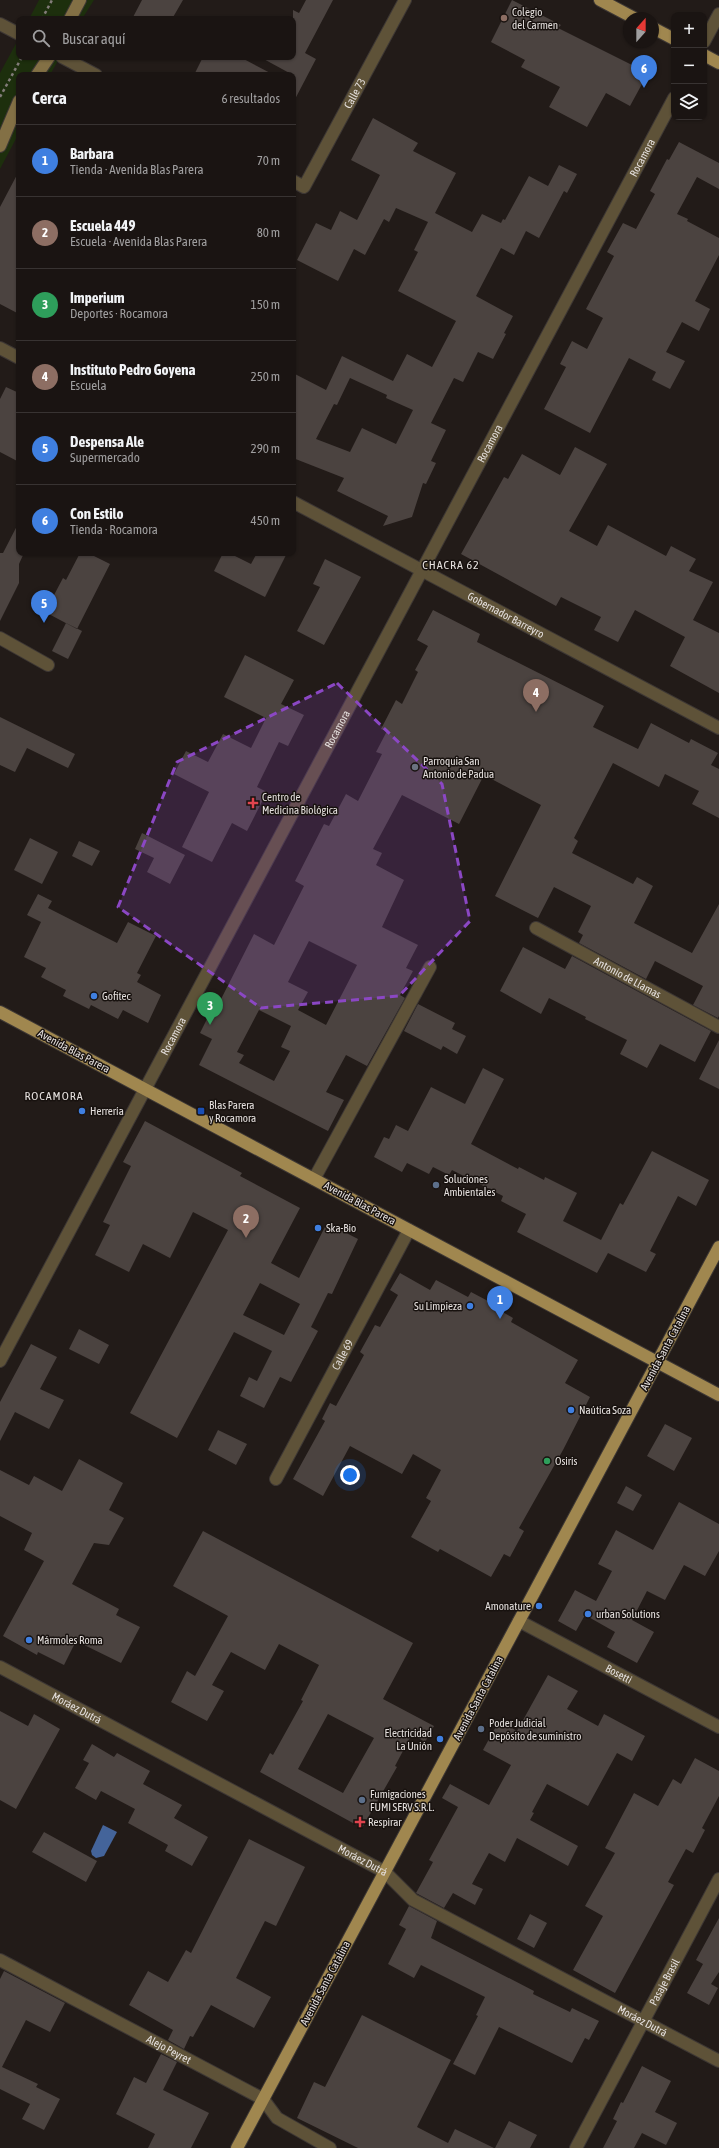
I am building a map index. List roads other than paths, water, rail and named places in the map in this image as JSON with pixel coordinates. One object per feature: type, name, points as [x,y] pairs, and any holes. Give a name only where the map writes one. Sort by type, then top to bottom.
[{"type":"main road","points":[[72,16],[80,0]]},
{"type":"main road","points":[[600,0],[623,12]]},
{"type":"main road","points":[[659,31],[671,37]]},
{"type":"main road","points":[[707,57],[719,63]]},
{"type":"main road","points":[[39,72],[47,60]]},
{"type":"main road","points":[[0,146],[16,108]]},
{"type":"main road","name":"Avenida Blas Parera","points":[[0,1012],[719,1395]]},
{"type":"main road","name":"Avenida Santa Catalina","points":[[237,2148],[719,1247]]},
{"type":"street","name":"Calle 73","points":[[296,183],[304,187],[405,0]]},
{"type":"street","points":[[707,36],[719,14]]},
{"type":"street","points":[[0,24],[16,32]]},
{"type":"street","points":[[68,60],[90,72]]},
{"type":"street","name":"Rocamora","points":[[0,1361],[671,104]]},
{"type":"street","points":[[0,348],[16,356]]},
{"type":"street","name":"Gobernador Barreyro","points":[[296,504],[719,728]]},
{"type":"street","points":[[0,638],[48,665]]},
{"type":"street","name":"Antonio de Llamas","points":[[536,928],[719,1027]]},
{"type":"street","points":[[314,1179],[430,967]]},
{"type":"street","name":"Calle 69","points":[[276,1479],[409,1230]]},
{"type":"street","name":"Bosetti","points":[[519,1621],[719,1727]]},
{"type":"street","name":"Moráez Dutrá","points":[[0,1667],[385,1872],[413,1900],[719,2061]]},
{"type":"street","name":"Pasaje Brasil","points":[[576,2148],[719,1879]]},
{"type":"street","name":"Alejo Peyret","points":[[0,1960],[263,2100],[277,2118],[330,2148]]},
{"type":"water","points":[[103,1825],[117,1832],[104,1856],[96,1858],[92,1855],[91,1851]]},
{"type":"place","name":"Colegio del Carmen","points":[[504,18]]},
{"type":"place","name":"Con Estilo","points":[[644,88]]},
{"type":"place","name":"Despensa Ale","points":[[44,623]]},
{"type":"place","name":"Instituto Pedro Goyena","points":[[536,712]]},
{"type":"place","name":"Parroquia San Antonio de Padua","points":[[415,767]]},
{"type":"place","name":"Centro de Medicina Biológica","points":[[253,803]]},
{"type":"place","name":"Gofitec","points":[[94,996]]},
{"type":"place","name":"Imperium","points":[[210,1025]]},
{"type":"place","name":"Herrería","points":[[82,1111]]},
{"type":"place","name":"Blas Parera y Rocamora","points":[[201,1111]]},
{"type":"place","name":"Soluciones Ambientales","points":[[436,1185]]},
{"type":"place","name":"Ska-Bio","points":[[318,1228]]},
{"type":"place","name":"Escuela 449","points":[[246,1238]]},
{"type":"place","name":"Su Limpieza","points":[[470,1306]]},
{"type":"place","name":"Barbara","points":[[500,1319]]},
{"type":"place","name":"Naútica Soza","points":[[571,1410]]},
{"type":"place","name":"Osiris","points":[[547,1461]]},
{"type":"place","name":"Amonature","points":[[539,1606]]},
{"type":"place","name":"urban Solutions","points":[[588,1614]]},
{"type":"place","name":"Mármoles Roma","points":[[29,1640]]},
{"type":"place","name":"Poder Judicial Depósito de suministro","points":[[481,1729]]},
{"type":"place","name":"Electricidad La Unión","points":[[440,1739]]},
{"type":"place","name":"Fumigaciones FUMI SERV S.R.L.","points":[[362,1800]]},
{"type":"place","name":"Respirar","points":[[360,1822]]},
{"type":"district","name":"CHACRA 62","points":[[451,565]]},
{"type":"district","name":"ROCAMORA","points":[[54,1096]]}]
